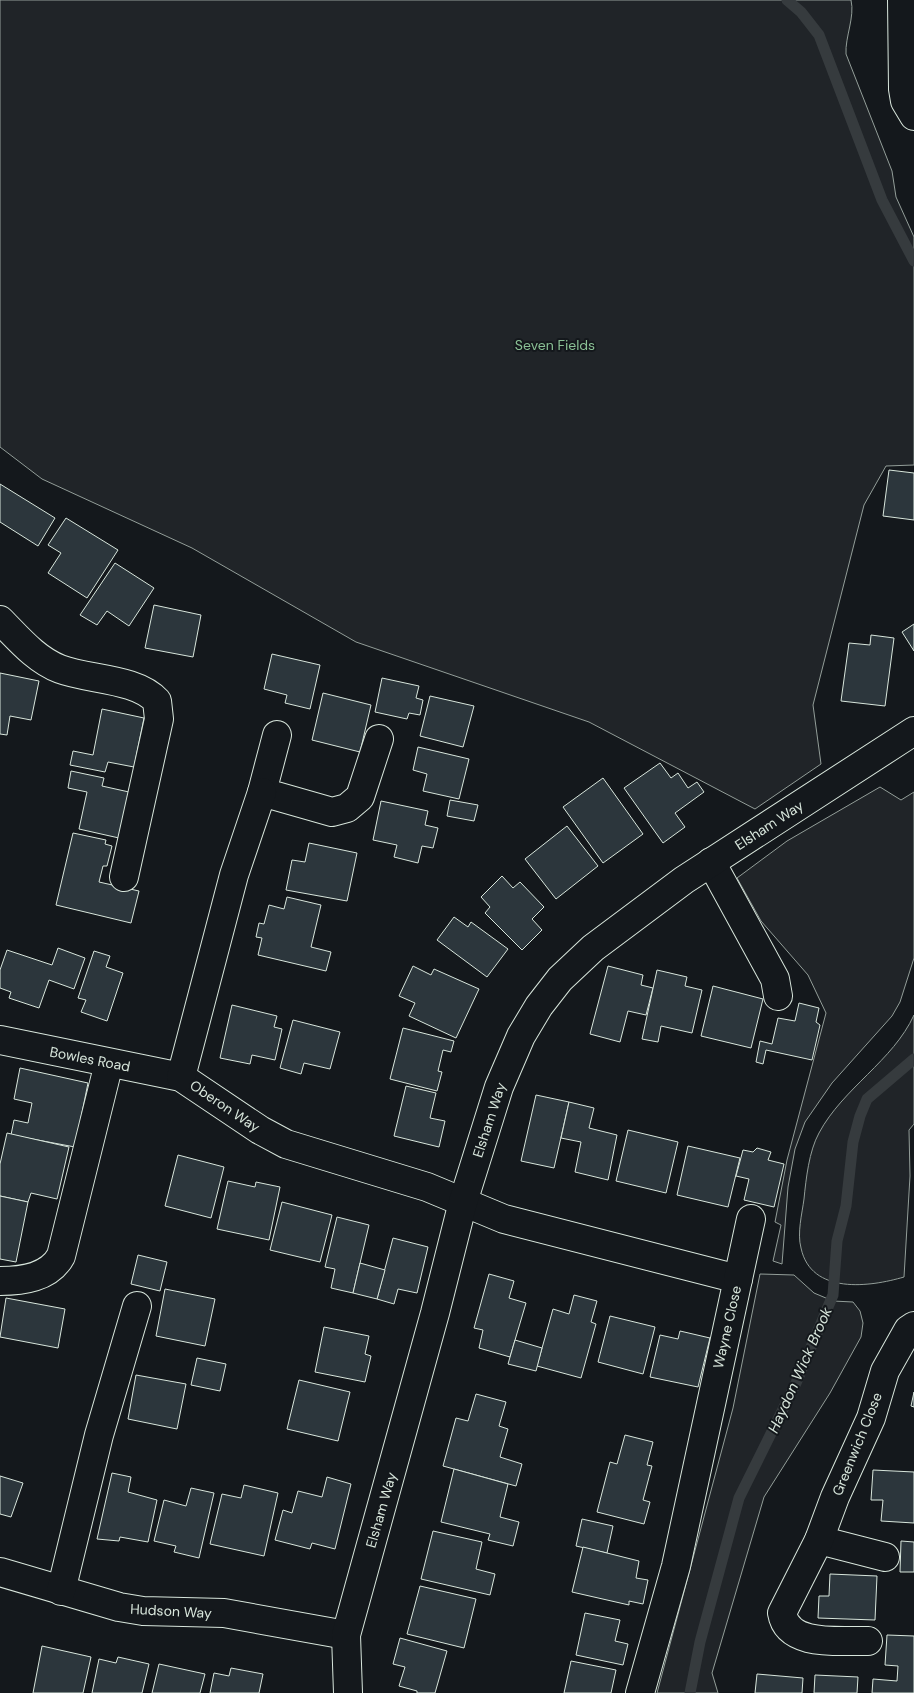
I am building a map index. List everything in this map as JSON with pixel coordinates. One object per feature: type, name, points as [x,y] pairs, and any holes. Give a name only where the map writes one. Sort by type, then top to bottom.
[{"type":"street","points":[[902,0],[903,89],[905,101],[914,116]]},
{"type":"street","points":[[0,620],[38,657],[58,669],[141,689],[157,701],[159,719],[124,876]]},
{"type":"street","name":"Elsham Way","points":[[348,1693],[346,1635],[433,1322],[463,1202],[499,1086],[521,1036],[539,1006],[560,979],[592,948],[711,862],[914,731]]},
{"type":"street","name":"Oberon Way","points":[[277,734],[262,792],[234,875],[181,1077],[260,1130],[286,1144],[427,1187],[463,1202]]},
{"type":"street","points":[[262,792],[332,812],[347,808],[360,797],[379,739]]},
{"type":"street","points":[[711,862],[775,979],[778,996]]},
{"type":"street","name":"Bowles Road","points":[[0,1040],[181,1077]]},
{"type":"street","points":[[0,1281],[19,1281],[36,1276],[48,1270],[61,1256],[108,1062]]},
{"type":"street","name":"Wayne Close","points":[[463,1202],[504,1219],[738,1278],[676,1566],[640,1693]]},
{"type":"street","points":[[738,1278],[751,1220]]},
{"type":"street","points":[[61,1591],[99,1435],[137,1306]]},
{"type":"street","name":"Greenwich Close","points":[[868,1642],[804,1639],[789,1629],[783,1620],[782,1613],[819,1540],[835,1497],[871,1418],[885,1372],[908,1330],[914,1326]]},
{"type":"street","points":[[819,1540],[885,1557]]},
{"type":"street","name":"Hudson Way","points":[[0,1572],[119,1607],[143,1611],[224,1614],[346,1635]]},
{"type":"green space","name":"Seven Fields","points":[[0,0],[851,0],[852,13],[846,54],[892,171],[896,197],[914,237],[914,465],[886,466],[864,505],[813,705],[821,764],[755,809],[589,722],[356,642],[192,548],[42,479],[0,447]]},
{"type":"green space","points":[[880,787],[901,800],[914,792],[914,958],[900,1002],[892,1016],[832,1083],[805,1122],[795,1149],[788,1187],[782,1264],[773,1261],[781,1225],[775,1222],[787,1160],[826,1013],[808,975],[761,921],[737,878],[787,841]]},
{"type":"green space","points":[[914,1015],[914,1124],[909,1130],[910,1176],[904,1277],[859,1285],[829,1280],[817,1274],[807,1263],[800,1242],[800,1224],[808,1165],[813,1148],[819,1133],[829,1117],[894,1047]]},
{"type":"green space","points":[[760,1274],[794,1275],[814,1293],[833,1301],[853,1302],[860,1311],[863,1323],[861,1337],[830,1393],[764,1497],[712,1673],[718,1693],[657,1693],[733,1408]]},
{"type":"building","points":[[889,470],[914,473],[914,520],[883,516]]},
{"type":"building","points":[[0,484],[55,518],[38,546],[0,522]]},
{"type":"building","points":[[66,518],[118,550],[87,598],[48,573],[61,553],[48,545]]},
{"type":"building","points":[[115,563],[154,588],[129,626],[107,611],[97,625],[80,615]]},
{"type":"building","points":[[154,605],[201,615],[193,657],[145,648]]},
{"type":"building","points":[[914,624],[914,651],[902,632]]},
{"type":"building","points":[[871,635],[894,638],[885,706],[841,701],[849,643],[870,645]]},
{"type":"building","points":[[272,654],[320,665],[310,709],[285,703],[287,695],[264,689]]},
{"type":"building","points":[[0,673],[39,681],[31,720],[10,716],[7,735],[0,734]]},
{"type":"building","points":[[382,678],[419,686],[416,698],[423,700],[420,715],[409,713],[407,719],[375,712]]},
{"type":"building","points":[[323,693],[371,705],[360,752],[312,740]]},
{"type":"building","points":[[430,696],[474,706],[463,747],[420,736]]},
{"type":"building","points":[[102,709],[144,718],[134,767],[108,762],[105,772],[70,765],[73,751],[93,755]]},
{"type":"building","points":[[418,747],[469,759],[459,799],[423,791],[427,774],[413,770]]},
{"type":"building","points":[[660,763],[671,778],[678,773],[688,788],[697,782],[704,792],[675,813],[685,827],[663,843],[624,788]]},
{"type":"building","points":[[71,771],[104,778],[102,786],[129,792],[119,838],[79,829],[87,792],[68,788]]},
{"type":"building","points":[[603,778],[643,834],[603,863],[563,807]]},
{"type":"building","points":[[450,800],[478,805],[474,821],[447,816]]},
{"type":"building","points":[[381,801],[428,811],[425,825],[438,828],[433,848],[422,846],[418,863],[394,857],[397,845],[373,840]]},
{"type":"building","points":[[567,826],[598,866],[556,899],[525,859]]},
{"type":"building","points":[[73,833],[106,840],[105,844],[112,846],[107,866],[103,866],[99,882],[139,891],[131,923],[56,905]]},
{"type":"building","points":[[309,843],[357,853],[347,901],[286,890],[292,860],[305,862]]},
{"type":"building","points":[[502,876],[513,888],[520,882],[544,907],[532,919],[542,930],[522,950],[485,913],[490,907],[481,897]]},
{"type":"building","points":[[287,897],[321,905],[311,947],[331,952],[326,971],[258,955],[262,938],[256,937],[259,923],[264,924],[269,905],[284,909]]},
{"type":"building","points":[[454,917],[468,927],[471,922],[508,949],[487,977],[437,940]]},
{"type":"building","points":[[58,948],[85,958],[74,989],[49,980],[39,1008],[9,998],[11,992],[0,988],[0,970],[7,950],[52,965]]},
{"type":"building","points":[[94,951],[110,956],[106,967],[123,973],[107,1021],[81,1012],[86,1000],[78,998]]},
{"type":"building","points":[[413,966],[431,975],[434,969],[479,989],[456,1038],[409,1016],[415,1003],[399,996]]},
{"type":"building","points":[[608,966],[643,975],[641,985],[653,988],[646,1015],[628,1011],[620,1042],[590,1034]]},
{"type":"building","points":[[657,970],[687,977],[685,986],[702,990],[692,1033],[661,1026],[658,1042],[642,1039]]},
{"type":"building","points":[[713,986],[763,999],[751,1048],[701,1036]]},
{"type":"building","points":[[799,1003],[819,1008],[816,1022],[820,1025],[812,1060],[766,1050],[763,1064],[756,1062],[760,1041],[772,1044],[778,1018],[795,1021]]},
{"type":"building","points":[[232,1005],[277,1016],[274,1027],[282,1029],[275,1060],[252,1055],[250,1064],[220,1058]]},
{"type":"building","points":[[293,1020],[340,1032],[330,1069],[304,1063],[301,1074],[280,1068]]},
{"type":"building","points":[[403,1028],[454,1041],[451,1052],[443,1050],[438,1071],[442,1072],[437,1091],[390,1079]]},
{"type":"building","points":[[20,1068],[88,1083],[75,1147],[11,1135],[14,1120],[28,1123],[32,1103],[14,1099]]},
{"type":"building","points":[[406,1086],[436,1093],[430,1118],[445,1121],[439,1147],[394,1136]]},
{"type":"building","points":[[536,1095],[569,1102],[554,1168],[521,1161]]},
{"type":"building","points":[[569,1102],[594,1108],[589,1128],[617,1135],[608,1180],[575,1172],[581,1142],[561,1138]]},
{"type":"building","points":[[628,1130],[678,1142],[666,1193],[616,1181]]},
{"type":"building","points":[[7,1133],[69,1147],[57,1199],[31,1193],[28,1202],[0,1196],[0,1164]]},
{"type":"building","points":[[688,1146],[740,1158],[728,1207],[677,1195]]},
{"type":"building","points":[[757,1148],[771,1152],[768,1160],[784,1164],[774,1207],[744,1200],[749,1179],[736,1176],[743,1150],[753,1152]]},
{"type":"building","points":[[178,1155],[224,1167],[211,1218],[165,1206]]},
{"type":"building","points":[[228,1181],[255,1187],[256,1182],[280,1187],[269,1240],[217,1229]]},
{"type":"building","points":[[0,1196],[28,1202],[16,1262],[0,1259]]},
{"type":"building","points":[[282,1202],[332,1215],[320,1262],[270,1250]]},
{"type":"building","points":[[337,1217],[369,1225],[353,1293],[331,1288],[335,1269],[325,1267]]},
{"type":"building","points":[[393,1238],[428,1247],[417,1293],[398,1289],[394,1304],[377,1299]]},
{"type":"building","points":[[138,1255],[167,1262],[160,1291],[131,1284]]},
{"type":"building","points":[[360,1263],[385,1270],[377,1299],[353,1293]]},
{"type":"building","points":[[489,1274],[514,1281],[509,1298],[526,1303],[510,1357],[479,1348],[483,1330],[474,1328]]},
{"type":"building","points":[[165,1289],[215,1299],[205,1346],[156,1336]]},
{"type":"building","points":[[574,1295],[597,1301],[591,1322],[596,1324],[581,1378],[537,1366],[553,1309],[569,1314]]},
{"type":"building","points":[[6,1298],[65,1309],[58,1348],[0,1337]]},
{"type":"building","points":[[610,1316],[655,1327],[643,1374],[598,1362]]},
{"type":"building","points":[[324,1327],[369,1336],[365,1354],[371,1356],[365,1382],[315,1372]]},
{"type":"building","points":[[680,1331],[710,1338],[698,1387],[650,1377],[660,1335],[678,1339]]},
{"type":"building","points":[[515,1340],[542,1348],[536,1371],[508,1364]]},
{"type":"building","points":[[197,1358],[226,1364],[220,1391],[191,1385]]},
{"type":"building","points":[[136,1375],[186,1384],[177,1429],[128,1419]]},
{"type":"building","points":[[299,1380],[350,1392],[338,1441],[287,1429]]},
{"type":"building","points":[[914,1392],[914,1407],[911,1406]]},
{"type":"building","points":[[476,1394],[506,1402],[499,1426],[508,1429],[500,1457],[522,1464],[516,1486],[443,1466],[456,1418],[468,1421]]},
{"type":"building","points":[[625,1435],[653,1442],[647,1465],[652,1466],[643,1500],[650,1502],[644,1524],[597,1512],[610,1462],[617,1464]]},
{"type":"building","points":[[454,1469],[508,1484],[500,1517],[519,1522],[513,1546],[488,1540],[490,1534],[441,1522]]},
{"type":"building","points":[[873,1470],[914,1472],[914,1523],[881,1521],[883,1500],[871,1500]]},
{"type":"building","points":[[112,1473],[131,1477],[128,1492],[157,1500],[148,1542],[120,1537],[119,1541],[97,1539]]},
{"type":"building","points":[[0,1476],[23,1483],[11,1517],[0,1514]]},
{"type":"building","points":[[327,1477],[351,1484],[335,1549],[312,1543],[310,1549],[275,1540],[283,1510],[292,1513],[298,1491],[322,1497]]},
{"type":"building","points":[[244,1485],[278,1493],[264,1556],[210,1544],[222,1494],[241,1498]]},
{"type":"building","points":[[191,1488],[214,1493],[199,1558],[174,1552],[176,1546],[154,1541],[164,1500],[186,1506]]},
{"type":"building","points":[[582,1519],[613,1526],[607,1553],[576,1546]]},
{"type":"building","points":[[433,1531],[482,1542],[476,1569],[495,1574],[490,1595],[421,1579]]},
{"type":"building","points":[[901,1541],[914,1542],[914,1572],[900,1572]]},
{"type":"building","points":[[583,1547],[639,1561],[636,1578],[648,1580],[643,1604],[629,1601],[629,1605],[572,1592]]},
{"type":"building","points":[[830,1574],[877,1576],[875,1620],[818,1618],[819,1596],[829,1596]]},
{"type":"building","points":[[420,1586],[476,1599],[464,1648],[407,1634]]},
{"type":"building","points":[[585,1613],[620,1620],[615,1641],[628,1644],[623,1665],[576,1655]]},
{"type":"building","points":[[887,1635],[914,1636],[914,1693],[872,1693],[873,1679],[897,1681],[898,1666],[885,1665]]},
{"type":"building","points":[[400,1638],[447,1651],[435,1693],[417,1693],[417,1691],[399,1686],[405,1667],[393,1664]]},
{"type":"building","points":[[42,1646],[91,1657],[83,1693],[33,1693]]},
{"type":"building","points":[[118,1657],[149,1664],[142,1693],[92,1693],[99,1659],[116,1663]]},
{"type":"building","points":[[571,1661],[616,1670],[611,1693],[564,1693]]},
{"type":"building","points":[[159,1664],[205,1674],[200,1693],[152,1693]]},
{"type":"building","points":[[231,1668],[263,1674],[259,1693],[210,1693],[214,1673],[229,1676]]},
{"type":"building","points":[[757,1674],[803,1678],[802,1693],[755,1693]]},
{"type":"building","points":[[815,1675],[858,1677],[857,1693],[814,1693]]},
{"type":"waterway","points":[[787,0],[801,12],[819,35],[882,200],[914,261]]},
{"type":"waterway","name":"Haydon Wick Brook","points":[[690,1693],[700,1642],[739,1498],[796,1383],[833,1295],[837,1241],[846,1206],[853,1142],[860,1116],[867,1099],[914,1059]]}]
